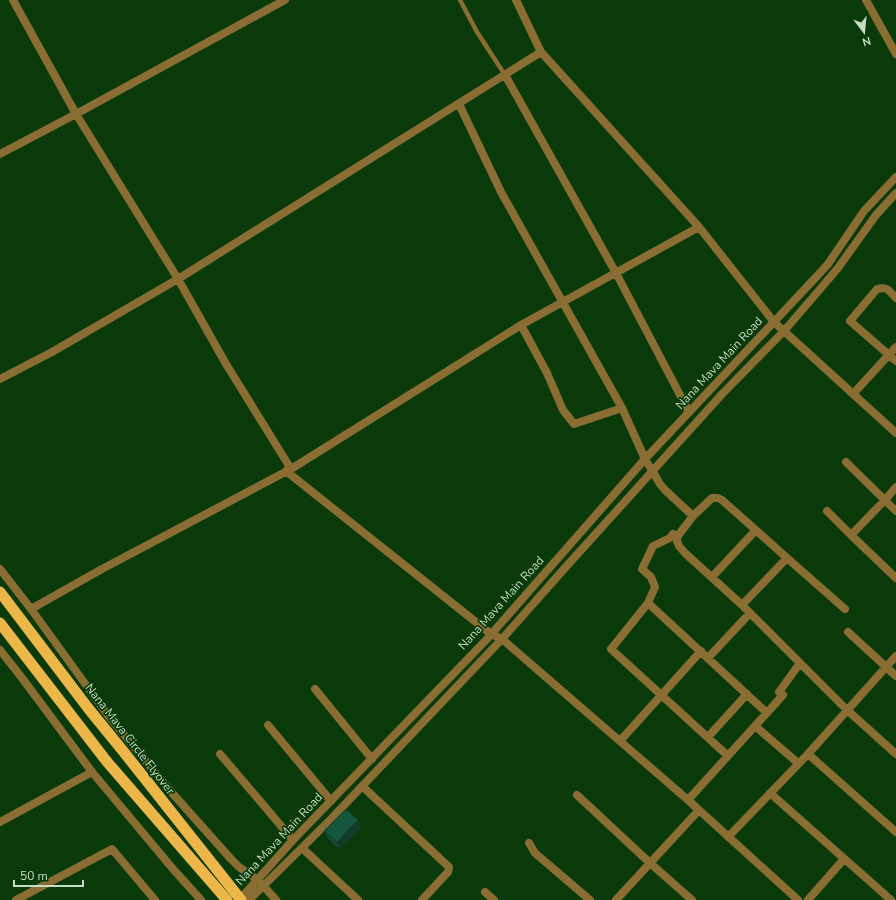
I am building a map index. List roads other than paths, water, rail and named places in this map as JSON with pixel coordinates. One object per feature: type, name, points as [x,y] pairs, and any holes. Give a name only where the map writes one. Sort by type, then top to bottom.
[{"type":"highway","name":"Nana Mava Circle Flyover","points":[[0,592],[88,708],[244,899]]},
{"type":"highway","points":[[0,623],[108,763],[227,900]]},
{"type":"street","points":[[13,0],[76,114],[178,279],[226,364],[289,470],[491,634],[502,640],[688,800],[798,900]]},
{"type":"street","points":[[0,154],[285,0]]},
{"type":"street","points":[[516,0],[541,52],[699,227],[774,322],[896,433]]},
{"type":"street","points":[[866,0],[895,50]]},
{"type":"street","points":[[0,379],[52,352],[178,279],[541,52]]},
{"type":"street","points":[[505,75],[616,273],[689,412]]},
{"type":"street","points":[[458,104],[501,192],[622,408],[653,472],[665,490],[693,516]]},
{"type":"street","name":"Nana Mava Main Road","points":[[261,883],[293,840],[491,634],[646,459],[828,264],[864,211],[896,177]]},
{"type":"street","name":"Nana Mava Main Road","points":[[244,899],[302,848],[502,640],[723,393],[784,331],[838,268],[876,215],[896,193]]},
{"type":"street","points":[[31,609],[102,568],[289,470],[521,325],[699,227]]},
{"type":"street","points":[[896,298],[888,290],[882,288],[877,289],[850,321],[896,361]]},
{"type":"street","points":[[521,325],[563,410],[574,424],[622,408]]},
{"type":"street","points":[[854,394],[896,347]]},
{"type":"street","points":[[846,462],[896,511]]},
{"type":"street","points":[[851,535],[896,487]]},
{"type":"street","points":[[845,609],[718,498],[712,498],[693,516],[677,537],[679,546],[685,553],[742,605],[846,710],[896,754]]},
{"type":"street","points":[[827,511],[896,578]]},
{"type":"street","points":[[712,578],[755,531]]},
{"type":"street","points":[[673,534],[670,538],[653,546],[642,569],[651,577],[655,587],[648,603],[611,649],[728,756]]},
{"type":"street","points":[[742,605],[786,558]]},
{"type":"street","points":[[0,570],[31,609],[107,714],[163,782],[231,859],[239,867],[261,883],[276,900]]},
{"type":"street","points":[[648,603],[767,713]]},
{"type":"street","points":[[708,658],[750,613]]},
{"type":"street","points":[[848,632],[896,676]]},
{"type":"street","points":[[0,650],[92,772],[201,900]]},
{"type":"street","points":[[620,741],[701,651]]},
{"type":"street","points":[[728,836],[808,754],[896,656]]},
{"type":"street","points":[[688,800],[767,713],[781,694],[800,663]]},
{"type":"street","points":[[315,690],[372,759]]},
{"type":"street","points":[[708,737],[747,694]]},
{"type":"street","points":[[268,725],[331,801]]},
{"type":"street","points":[[755,726],[798,763]]},
{"type":"street","points":[[220,754],[293,840]]},
{"type":"street","points":[[808,754],[896,832]]},
{"type":"street","points":[[0,822],[92,772]]},
{"type":"street","points":[[362,786],[449,867],[448,872],[422,900]]},
{"type":"street","points":[[770,793],[891,900]]},
{"type":"street","points":[[577,795],[692,900]]},
{"type":"street","points":[[616,900],[699,810]]},
{"type":"street","points":[[529,843],[535,853],[590,900]]},
{"type":"street","points":[[302,848],[358,900]]},
{"type":"street","points":[[16,900],[112,849],[155,900]]},
{"type":"street","points":[[808,900],[844,859]]},
{"type":"street","points":[[485,892],[494,900]]},
{"type":"street","points":[[231,900],[236,896],[244,899]]},
{"type":"lane","points":[[460,0],[477,32],[505,75]]}]
